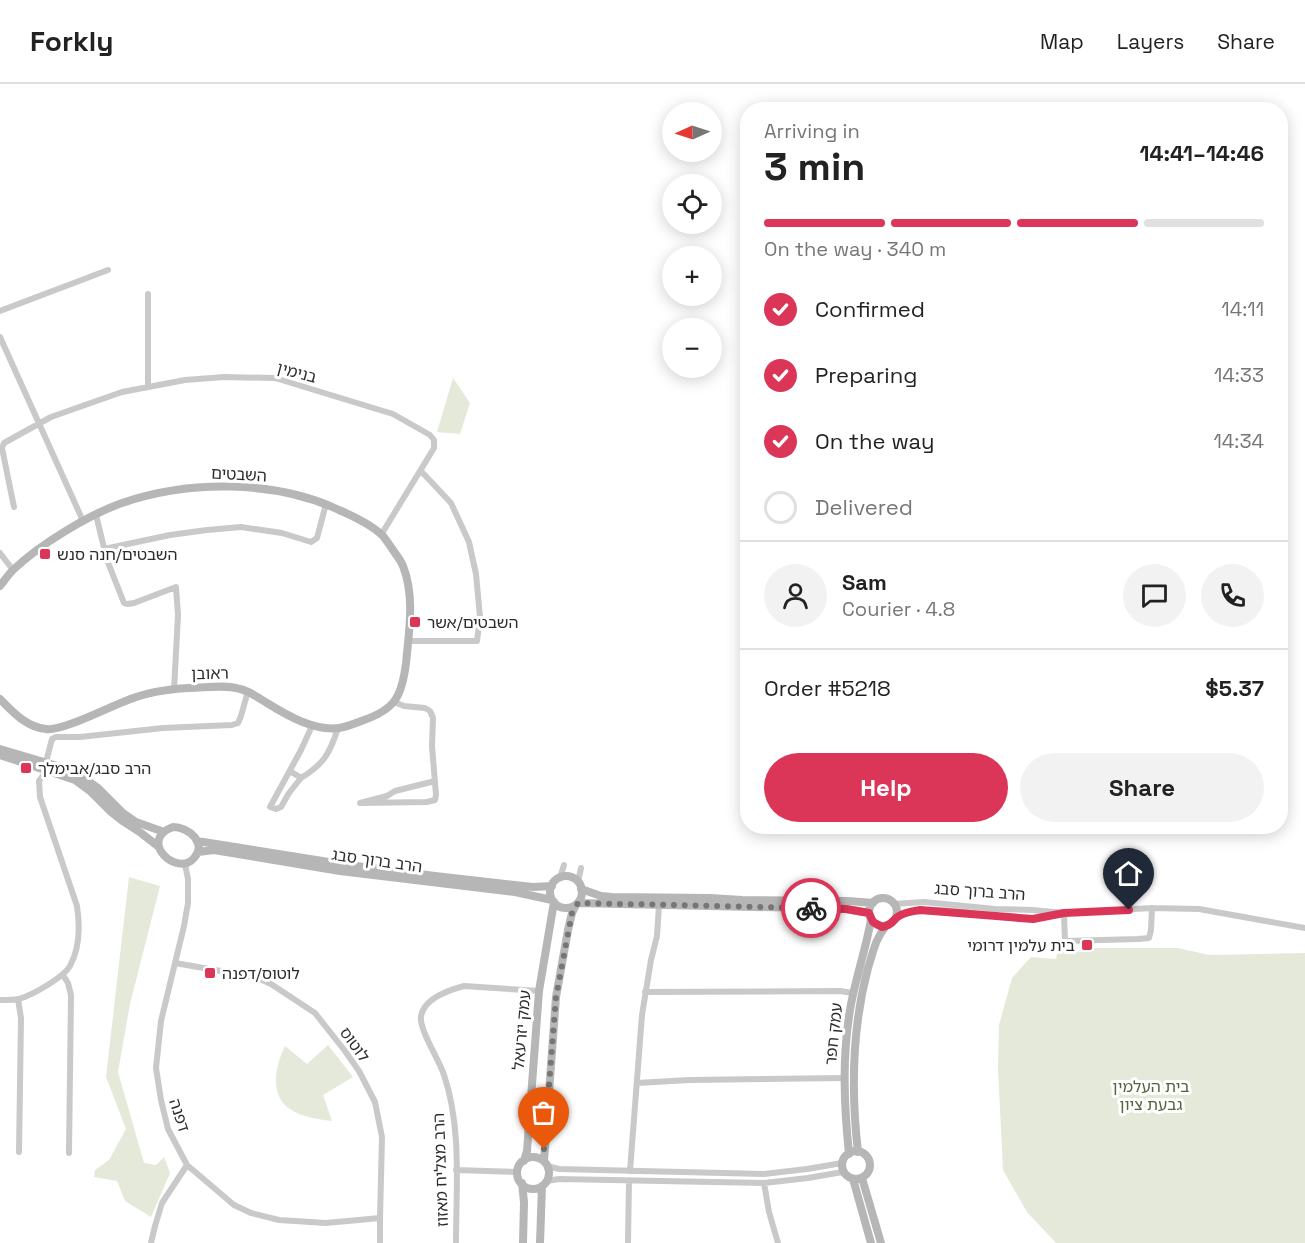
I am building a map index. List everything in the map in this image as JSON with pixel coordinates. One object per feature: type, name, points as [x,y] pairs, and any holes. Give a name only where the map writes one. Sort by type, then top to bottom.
[{"type":"street","points":[[0,311],[108,270]]},
{"type":"street","points":[[148,294],[148,386]]},
{"type":"street","points":[[0,337],[83,521]]},
{"type":"street","name":"בנימין","points":[[14,507],[2,448],[4,443],[51,417],[112,395],[148,386],[214,378],[274,378],[393,414],[430,435],[434,440],[434,448],[381,534]]},
{"type":"street","points":[[421,471],[451,503],[469,542],[476,574],[480,617],[477,641],[408,641],[404,678],[400,693],[394,702],[430,711],[432,718],[436,795],[435,800],[360,803],[435,780]]},
{"type":"street","name":"השבטים","points":[[0,586],[13,570],[46,544],[83,521],[122,503],[153,494],[179,490],[204,487],[251,487],[310,498],[356,518],[381,534],[402,564],[408,581],[410,603],[408,641]]},
{"type":"street","points":[[104,549],[170,535],[241,527],[282,533],[311,542],[316,538],[326,504]]},
{"type":"street","points":[[96,515],[107,560],[124,603],[134,603],[176,587],[178,615],[174,690]]},
{"type":"street","points":[[0,553],[13,570]]},
{"type":"street","name":"ראובן","points":[[0,699],[28,724],[46,729],[68,725],[130,699],[174,690],[237,687],[312,726],[338,728],[371,718],[394,702]]},
{"type":"street","points":[[0,1000],[18,999],[63,975],[75,952],[79,933],[78,906],[40,797],[39,781],[46,766],[52,739],[163,728],[232,725],[238,723],[242,716],[248,691]]},
{"type":"street","points":[[312,726],[270,807],[276,809],[281,807],[301,778],[326,758],[338,728]]},
{"type":"street","points":[[0,749],[46,766],[75,780],[110,811],[159,847],[169,860],[185,864],[193,860],[198,852],[197,841],[190,832],[181,828],[173,827],[164,832],[159,840],[159,847]]},
{"type":"street","points":[[0,755],[74,771],[98,788],[123,813],[136,822],[164,832]]},
{"type":"street","points":[[290,771],[301,778]]},
{"type":"street","name":"הרב ברוך סבג","points":[[197,841],[341,864],[435,876],[533,887],[552,886]]},
{"type":"street","name":"הרב ברוך סבג","points":[[198,852],[214,850],[352,872],[515,892],[540,896],[553,901]]},
{"type":"street","name":"דפנה","points":[[185,864],[188,879],[188,903],[161,1021],[156,1068],[160,1100],[168,1129],[187,1165],[234,1205],[251,1213],[279,1220],[326,1223],[380,1218]]},
{"type":"street","points":[[564,864],[560,878],[552,886],[550,893],[553,901],[564,908],[577,904],[846,909],[870,916],[879,926],[892,923],[897,910],[890,900],[883,898],[873,903],[870,916]]},
{"type":"street","points":[[577,904],[581,896],[579,874],[581,868]]},
{"type":"street","points":[[560,878],[568,877],[580,886],[601,896],[612,897],[873,903]]},
{"type":"street","name":"עמק יזרעאל","points":[[524,1161],[527,1151],[539,991],[553,901]]},
{"type":"street","name":"הרב ברוך סבג","points":[[894,904],[924,902],[1064,913]]},
{"type":"street","name":"עמק יזרעאל","points":[[545,1163],[556,997],[568,930],[577,904]]},
{"type":"street","points":[[630,1171],[645,992],[657,936],[659,905]]},
{"type":"street","points":[[1064,913],[1065,942],[1138,939],[1149,938],[1152,908]]},
{"type":"street","name":"הרב ברוך סבג","points":[[896,917],[928,910],[1033,919],[1064,913],[1152,908],[1199,909],[1305,928]]},
{"type":"street","name":"עמק חפר","points":[[853,1153],[844,1105],[846,1039],[853,993],[870,916]]},
{"type":"street","name":"עמק חפר","points":[[853,1153],[856,1040],[865,979],[878,937],[886,926]]},
{"type":"street","name":"לוטוס","points":[[175,963],[260,979],[271,984],[315,1013],[345,1051],[359,1071],[375,1102],[382,1137],[380,1243]]},
{"type":"street","points":[[63,975],[68,983],[70,995],[69,1153]]},
{"type":"street","name":"הרב מצליח מאזוז","points":[[456,1243],[454,1117],[444,1075],[421,1026],[423,1010],[435,998],[464,986],[539,991]]},
{"type":"street","points":[[645,992],[840,991],[853,993]]},
{"type":"street","points":[[18,999],[21,1018],[19,1152]]},
{"type":"street","points":[[637,1083],[844,1078]]},
{"type":"street","points":[[853,1153],[865,1155],[870,1165],[869,1170],[858,1179],[846,1176],[843,1167],[845,1156],[853,1153]]},
{"type":"street","points":[[523,1243],[524,1202],[518,1172],[524,1161],[533,1157],[559,1169],[764,1174],[843,1167]]},
{"type":"street","points":[[540,1243],[545,1184],[549,1173],[545,1163]]},
{"type":"street","points":[[151,1243],[162,1203],[187,1165]]},
{"type":"street","points":[[522,1184],[535,1189],[559,1179],[764,1183],[808,1178],[843,1167]]},
{"type":"street","points":[[456,1170],[518,1172]]},
{"type":"street","points":[[858,1179],[871,1243]]},
{"type":"street","points":[[858,1179],[880,1243]]},
{"type":"street","points":[[628,1243],[629,1181]]},
{"type":"street","points":[[764,1183],[778,1243]]},
{"type":"green space","points":[[453,378],[470,403],[460,434],[437,432]]},
{"type":"green space","points":[[129,877],[160,886],[130,1004],[118,1072],[144,1163],[156,1165],[164,1157],[170,1173],[151,1217],[125,1201],[117,1181],[94,1177],[95,1170],[109,1160],[126,1129],[106,1077]]},
{"type":"green space","name":"בית העלמין גבעת ציון","points":[[1083,948],[1178,948],[1209,955],[1305,953],[1305,1243],[1056,1243],[1027,1212],[1003,1170],[998,1069],[999,1025],[1012,978],[1031,957],[1056,959],[1058,950],[1084,952]]},
{"type":"green space","points":[[328,1045],[353,1077],[323,1095],[332,1121],[306,1116],[289,1108],[280,1098],[276,1083],[277,1067],[285,1046],[307,1064]]},
{"type":"way so far","points":[[544,1149],[559,973],[572,913],[578,903],[811,908]]},
{"type":"place","name":"השבטים/חנה סנש","points":[[45,554]]},
{"type":"place","name":"השבטים/אשר","points":[[415,622]]},
{"type":"place","name":"הרב סבג/אבימלך","points":[[26,768]]},
{"type":"place","name":"בית עלמין דרומי","points":[[1087,945]]},
{"type":"place","name":"לוטוס/דפנה","points":[[210,973]]},
{"type":"route","points":[[811,908],[846,909],[869,913],[873,922],[882,927],[892,923],[896,917],[920,910],[1033,919],[1064,913],[1129,910]]}]
